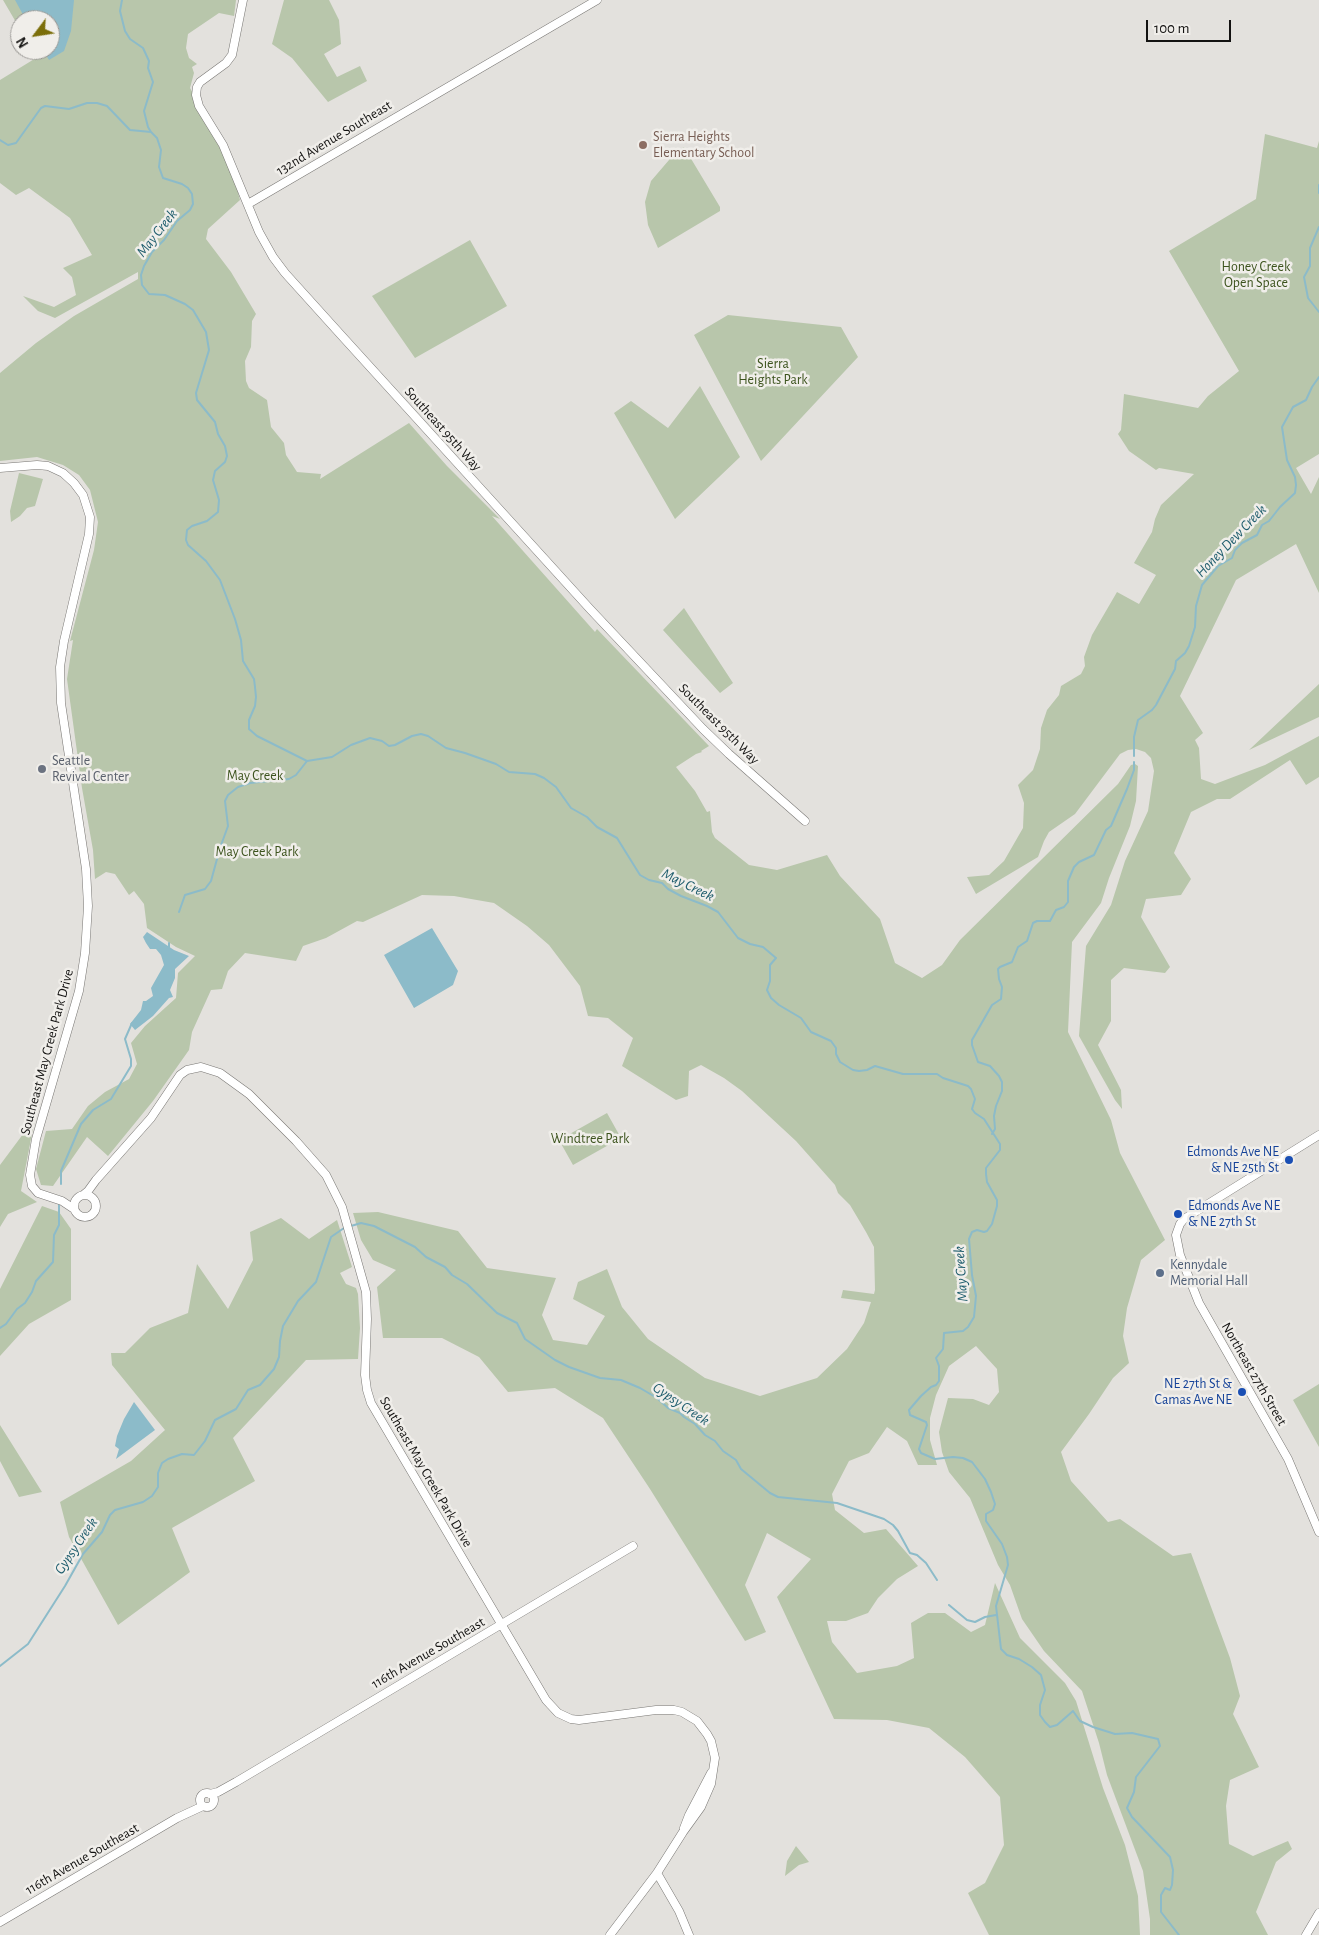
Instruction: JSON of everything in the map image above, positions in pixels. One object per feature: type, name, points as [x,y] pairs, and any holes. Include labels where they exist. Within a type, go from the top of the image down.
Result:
[{"type":"street","name":"Southeast 95th Way","points":[[243,0],[232,55],[221,68],[200,82],[196,95],[199,106],[223,145],[259,232],[274,258],[285,273],[590,609],[703,729],[805,821]]},
{"type":"street","name":"132nd Avenue Southeast","points":[[248,204],[597,0]]},
{"type":"street","name":"Southeast May Creek Park Drive","points":[[0,468],[37,465],[48,466],[63,473],[74,483],[82,495],[90,517],[89,534],[64,640],[60,667],[61,703],[84,850],[88,889],[87,936],[81,983],[36,1139],[30,1170],[30,1180],[34,1189],[44,1196],[69,1204],[74,1209]]},
{"type":"street","name":"Southeast May Creek Park Drive","points":[[80,1197],[88,1191],[155,1114],[180,1075],[187,1070],[201,1067],[220,1073],[249,1094],[316,1162],[330,1181],[342,1207],[366,1292],[368,1318],[366,1382],[371,1404],[541,1693],[558,1713],[571,1719],[579,1720],[667,1709],[682,1712],[697,1721],[708,1734],[714,1758],[713,1770],[711,1784],[701,1807],[657,1873],[610,1935]]},
{"type":"street","name":"Northeast 27th Street","points":[[1319,1136],[1184,1218],[1178,1226],[1176,1235],[1180,1254],[1196,1298],[1288,1460],[1319,1532]]},
{"type":"street","name":"Southeast May Creek Park Drive","points":[[95,1201],[95,1194],[101,1175]]},
{"type":"street","points":[[49,1197],[90,1196],[95,1201],[96,1208],[90,1216],[79,1215],[74,1209],[80,1197]]},
{"type":"street","name":"116th Avenue Southeast","points":[[202,1802],[208,1807],[211,1798],[218,1792],[633,1546]]},
{"type":"street","name":"116th Avenue Southeast","points":[[202,1802],[203,1795],[211,1798]]},
{"type":"street","name":"116th Avenue Southeast","points":[[0,1922],[202,1802]]},
{"type":"street","points":[[657,1873],[680,1911],[689,1935]]},
{"type":"street","points":[[1306,1935],[1319,1913]]},
{"type":"green space","name":"May Creek","points":[[3,0],[236,0],[234,16],[219,13],[188,34],[186,48],[189,58],[197,64],[192,67],[194,73],[190,88],[227,151],[240,200],[208,229],[206,239],[231,272],[256,314],[252,321],[251,347],[245,361],[246,381],[249,388],[267,400],[271,427],[284,443],[286,455],[297,472],[321,474],[320,479],[409,423],[447,466],[500,519],[492,516],[595,632],[597,629],[709,746],[676,767],[695,791],[707,812],[710,811],[712,832],[715,838],[749,865],[777,870],[827,855],[840,876],[880,919],[895,963],[922,978],[942,965],[960,940],[1118,784],[1131,765],[1135,764],[1138,766],[1136,801],[1130,826],[1101,903],[1072,942],[1068,1032],[1111,1120],[1120,1153],[1165,1240],[1141,1260],[1127,1308],[1123,1336],[1129,1363],[1113,1378],[1061,1452],[1071,1481],[1108,1522],[1120,1519],[1173,1556],[1191,1553],[1230,1658],[1240,1696],[1233,1714],[1259,1767],[1230,1780],[1226,1806],[1229,1844],[1253,1856],[1288,1841],[1292,1849],[1276,1862],[1256,1912],[1268,1935],[1150,1935],[1150,1919],[1143,1871],[1107,1775],[1082,1691],[1044,1651],[1022,1619],[1010,1585],[998,1565],[970,1498],[949,1472],[942,1452],[939,1432],[948,1398],[973,1399],[989,1405],[999,1392],[997,1369],[976,1346],[949,1366],[936,1395],[930,1418],[930,1440],[937,1465],[918,1465],[907,1441],[887,1427],[869,1453],[849,1461],[832,1494],[835,1510],[864,1533],[886,1529],[918,1566],[897,1579],[878,1598],[868,1613],[846,1621],[827,1621],[832,1642],[857,1673],[897,1666],[914,1658],[911,1623],[928,1613],[945,1613],[971,1632],[985,1625],[995,1583],[1020,1638],[1065,1683],[1076,1701],[1103,1788],[1125,1845],[1138,1896],[1140,1935],[989,1935],[968,1893],[985,1883],[1004,1845],[1000,1797],[965,1757],[929,1728],[887,1720],[834,1719],[777,1597],[811,1559],[767,1533],[745,1585],[766,1632],[745,1641],[650,1489],[603,1418],[555,1388],[508,1392],[479,1357],[442,1338],[383,1338],[377,1287],[396,1270],[373,1260],[361,1240],[353,1213],[378,1212],[458,1231],[487,1268],[556,1278],[542,1315],[553,1340],[587,1345],[605,1316],[573,1299],[578,1282],[607,1269],[622,1307],[648,1339],[705,1378],[760,1396],[817,1378],[847,1349],[864,1323],[871,1302],[841,1298],[843,1290],[874,1294],[874,1247],[850,1205],[796,1141],[742,1091],[701,1065],[689,1071],[688,1096],[676,1100],[622,1066],[633,1038],[608,1018],[588,1016],[580,986],[549,945],[527,926],[494,903],[454,896],[422,895],[363,922],[357,921],[326,938],[303,946],[296,961],[245,953],[228,971],[222,989],[211,990],[192,1032],[189,1050],[153,1101],[108,1156],[87,1137],[53,1186],[41,1185],[36,1169],[46,1131],[72,1129],[88,1106],[105,1092],[129,1079],[137,1064],[131,1043],[145,1026],[176,998],[178,973],[195,956],[176,947],[147,928],[144,904],[134,891],[129,895],[115,874],[106,872],[95,879],[93,850],[82,788],[67,679],[73,640],[70,641],[94,550],[98,522],[90,490],[79,475],[63,465],[37,457],[0,461],[0,373],[36,343],[74,316],[138,279],[138,272],[55,318],[38,311],[23,296],[54,307],[76,295],[72,277],[63,268],[92,255],[70,218],[29,188],[16,195],[0,183],[0,80],[33,60],[60,60],[60,10],[10,10],[10,12]]},
{"type":"green space","points":[[284,0],[329,0],[339,20],[341,44],[324,54],[337,77],[360,66],[367,81],[328,102],[292,58],[272,44]]},
{"type":"green space","name":"Honey Creek Open Space","points":[[1265,134],[1317,148],[1319,141],[1319,454],[1296,468],[1311,494],[1319,477],[1319,593],[1296,544],[1236,580],[1180,696],[1203,733],[1195,740],[1199,748],[1201,779],[1215,784],[1265,765],[1319,736],[1319,777],[1306,785],[1290,760],[1230,799],[1217,799],[1191,812],[1174,853],[1191,879],[1181,895],[1146,899],[1141,917],[1170,967],[1165,973],[1124,968],[1111,980],[1111,1021],[1098,1045],[1121,1090],[1122,1109],[1079,1036],[1086,946],[1111,905],[1125,861],[1148,811],[1154,771],[1151,758],[1145,752],[1136,749],[1120,754],[1075,814],[1049,832],[1038,857],[976,894],[967,877],[989,875],[1004,861],[1023,828],[1024,803],[1018,785],[1033,770],[1040,749],[1041,728],[1047,710],[1059,695],[1061,686],[1081,674],[1085,666],[1084,657],[1092,635],[1117,592],[1139,604],[1156,575],[1134,563],[1152,532],[1161,505],[1194,474],[1159,468],[1156,470],[1129,451],[1118,434],[1121,430],[1124,394],[1198,408],[1208,396],[1239,371],[1169,251],[1256,199]]},
{"type":"green space","points":[[684,147],[720,207],[720,211],[658,248],[648,225],[645,202],[651,181],[675,153]]},
{"type":"green space","points":[[470,240],[507,306],[415,358],[372,296]]},
{"type":"green space","name":"Sierra Heights Park","points":[[728,315],[841,327],[858,357],[761,461],[694,335]]},
{"type":"green space","points":[[700,386],[740,457],[675,519],[614,413],[631,401],[668,428]]},
{"type":"green space","points":[[19,473],[43,479],[35,506],[27,508],[11,522],[10,511]]},
{"type":"green space","points":[[684,608],[733,683],[720,693],[663,630]]},
{"type":"green space","points":[[1319,684],[1319,717],[1249,750]]},
{"type":"green space","name":"Windtree Park","points":[[607,1113],[621,1138],[573,1165],[559,1140]]},
{"type":"green space","points":[[35,1118],[21,1191],[37,1202],[8,1214],[0,1227],[0,1165]]},
{"type":"green space","points":[[42,1206],[59,1212],[71,1229],[71,1300],[29,1324],[0,1356],[0,1289]]},
{"type":"green space","points":[[281,1218],[309,1239],[337,1220],[352,1267],[340,1273],[346,1284],[356,1288],[358,1294],[360,1328],[358,1359],[306,1360],[233,1438],[255,1481],[172,1528],[190,1572],[118,1625],[69,1537],[60,1502],[131,1461],[165,1430],[112,1365],[111,1353],[125,1353],[150,1328],[188,1313],[197,1264],[228,1309],[253,1260],[250,1232]]},
{"type":"green space","points":[[1319,1384],[1319,1447],[1293,1400]]},
{"type":"green space","points":[[0,1425],[42,1492],[19,1497],[0,1461]]},
{"type":"green space","points":[[796,1846],[809,1862],[799,1865],[785,1876],[787,1861]]},
{"type":"water","points":[[15,0],[74,0],[71,31],[64,51],[60,53],[60,10],[20,10]]},
{"type":"water","points":[[432,928],[458,971],[453,985],[414,1008],[384,955]]},
{"type":"water","points":[[147,932],[174,950],[189,956],[175,969],[175,978],[170,990],[173,997],[169,998],[153,1016],[135,1030],[130,1024],[141,1010],[143,1001],[153,996],[151,988],[164,965],[161,955],[156,949],[150,949],[146,943],[143,937]]},
{"type":"water","points":[[134,1402],[155,1430],[116,1459],[119,1449],[115,1446],[117,1436]]},
{"type":"waterway","name":"May Creek","points":[[122,0],[120,11],[125,31],[130,39],[143,48],[149,61],[148,68],[153,82],[144,111],[148,127],[157,138],[161,150],[159,167],[163,178],[182,184],[192,194],[193,204],[190,210],[177,221],[164,240],[152,252],[144,266],[141,275],[142,285],[149,294],[165,295],[185,304],[193,310],[206,332],[209,350],[196,393],[197,400],[215,422],[227,456],[225,462],[215,471],[213,480],[219,500],[218,512],[207,521],[192,526],[187,530],[186,540],[188,545],[206,561],[220,580],[235,619],[241,640],[243,661],[254,679],[256,697],[255,706],[249,720],[249,729],[257,736],[307,761],[332,757],[351,745],[370,738],[382,741],[389,746],[421,734],[428,736],[446,748],[496,764],[509,772],[535,774],[544,778],[556,787],[571,808],[587,817],[597,827],[617,838],[640,875],[649,880],[662,883],[668,889],[681,896],[718,912],[738,938],[750,944],[763,947],[776,958],[770,965],[770,981],[767,990],[771,998],[801,1018],[811,1032],[831,1041],[836,1048],[836,1054],[840,1062],[853,1070],[859,1071],[875,1066],[903,1074],[937,1074],[943,1078],[968,1086],[971,1089],[975,1099],[972,1109],[984,1119],[1000,1144],[1000,1150],[986,1168],[987,1182],[997,1200],[997,1206],[992,1224],[987,1231],[977,1230],[972,1232],[969,1239],[976,1296],[974,1317],[963,1331],[944,1333],[943,1349],[936,1358],[939,1366],[939,1381],[921,1396],[909,1410],[910,1415],[926,1422],[927,1425],[919,1449],[921,1453],[935,1459],[953,1457],[963,1458],[972,1462],[985,1479],[991,1492],[995,1504],[993,1510],[986,1514],[986,1521],[1002,1544],[1008,1565],[996,1606],[1001,1649],[1007,1655],[1019,1659],[1032,1667],[1041,1675],[1045,1690],[1040,1705],[1040,1715],[1045,1722],[1050,1727],[1057,1725],[1073,1711],[1080,1721],[1093,1727],[1115,1734],[1132,1733],[1158,1739],[1160,1746],[1136,1777],[1134,1792],[1127,1808],[1132,1817],[1170,1857],[1173,1870],[1172,1885],[1170,1890],[1165,1888],[1161,1895],[1161,1912],[1179,1935]]},
{"type":"waterway","points":[[0,140],[8,145],[16,143],[41,108],[45,106],[69,109],[87,103],[107,106],[130,130],[151,132]]},
{"type":"waterway","name":"Honey Dew Creek","points":[[1319,185],[1319,193]]},
{"type":"waterway","name":"Honey Dew Creek","points":[[1319,227],[1310,248],[1310,266],[1304,277],[1308,298],[1319,312]]},
{"type":"waterway","name":"Honey Dew Creek","points":[[1134,756],[1134,737],[1138,720],[1156,705],[1175,669],[1176,661],[1185,653],[1189,646],[1195,627],[1196,606],[1202,585],[1218,566],[1232,558],[1235,550],[1242,543],[1257,535],[1262,525],[1269,521],[1295,493],[1295,477],[1287,460],[1282,427],[1293,407],[1306,400],[1319,377]]},
{"type":"waterway","points":[[179,912],[185,895],[205,889],[211,881],[228,826],[225,801],[228,795],[238,787],[250,783],[289,779],[296,775],[307,761]]},
{"type":"waterway","name":"Honey Dew Creek","points":[[992,1134],[995,1129],[994,1116],[1002,1091],[1002,1082],[990,1066],[978,1062],[972,1040],[992,1005],[1001,999],[1002,987],[998,969],[1012,962],[1018,947],[1027,941],[1033,923],[1037,921],[1050,921],[1056,910],[1064,907],[1068,902],[1068,881],[1074,867],[1079,862],[1094,855],[1106,830],[1111,826],[1134,770],[1134,762]]},
{"type":"waterway","points":[[169,943],[169,948]]},
{"type":"waterway","points":[[61,1184],[61,1171],[81,1124],[93,1110],[111,1099],[131,1066],[131,1059],[125,1039],[132,1023]]},
{"type":"waterway","points":[[0,1328],[25,1303],[36,1281],[53,1262],[54,1235],[59,1225],[59,1205]]},
{"type":"waterway","name":"Gypsy Creek","points":[[351,1226],[361,1223],[374,1226],[415,1247],[426,1257],[445,1267],[452,1275],[467,1284],[497,1313],[517,1323],[525,1339],[555,1360],[600,1378],[621,1380],[657,1398],[668,1408],[680,1413],[695,1424],[705,1435],[715,1441],[723,1451],[736,1460],[741,1469],[770,1493],[778,1497],[837,1503],[884,1519],[893,1525],[910,1553],[917,1555],[926,1563],[937,1580]]},
{"type":"waterway","name":"Gypsy Creek","points":[[0,1666],[28,1644],[83,1554],[102,1532],[110,1515],[115,1510],[143,1502],[152,1496],[158,1487],[158,1473],[162,1463],[182,1454],[194,1455],[205,1441],[215,1420],[236,1409],[248,1390],[260,1385],[274,1369],[279,1357],[283,1326],[298,1301],[316,1282],[331,1237],[344,1228]]},
{"type":"waterway","name":"Gypsy Creek","points":[[949,1605],[967,1620],[975,1622],[985,1617],[996,1615]]},
{"type":"place","name":"Sierra Heights Elementary School","points":[[643,145]]},
{"type":"place","name":"Seattle Revival Center","points":[[42,769]]},
{"type":"place","name":"Edmonds Ave NE & NE 25th St","points":[[1289,1160]]},
{"type":"place","name":"Edmonds Ave NE & NE 27th St","points":[[1178,1214]]},
{"type":"place","name":"Kennydale Memorial Hall","points":[[1160,1273]]},
{"type":"place","name":"NE 27th St & Camas Ave NE","points":[[1242,1392]]},
{"type":"park label","name":"May Creek Park","points":[[257,852]]}]
